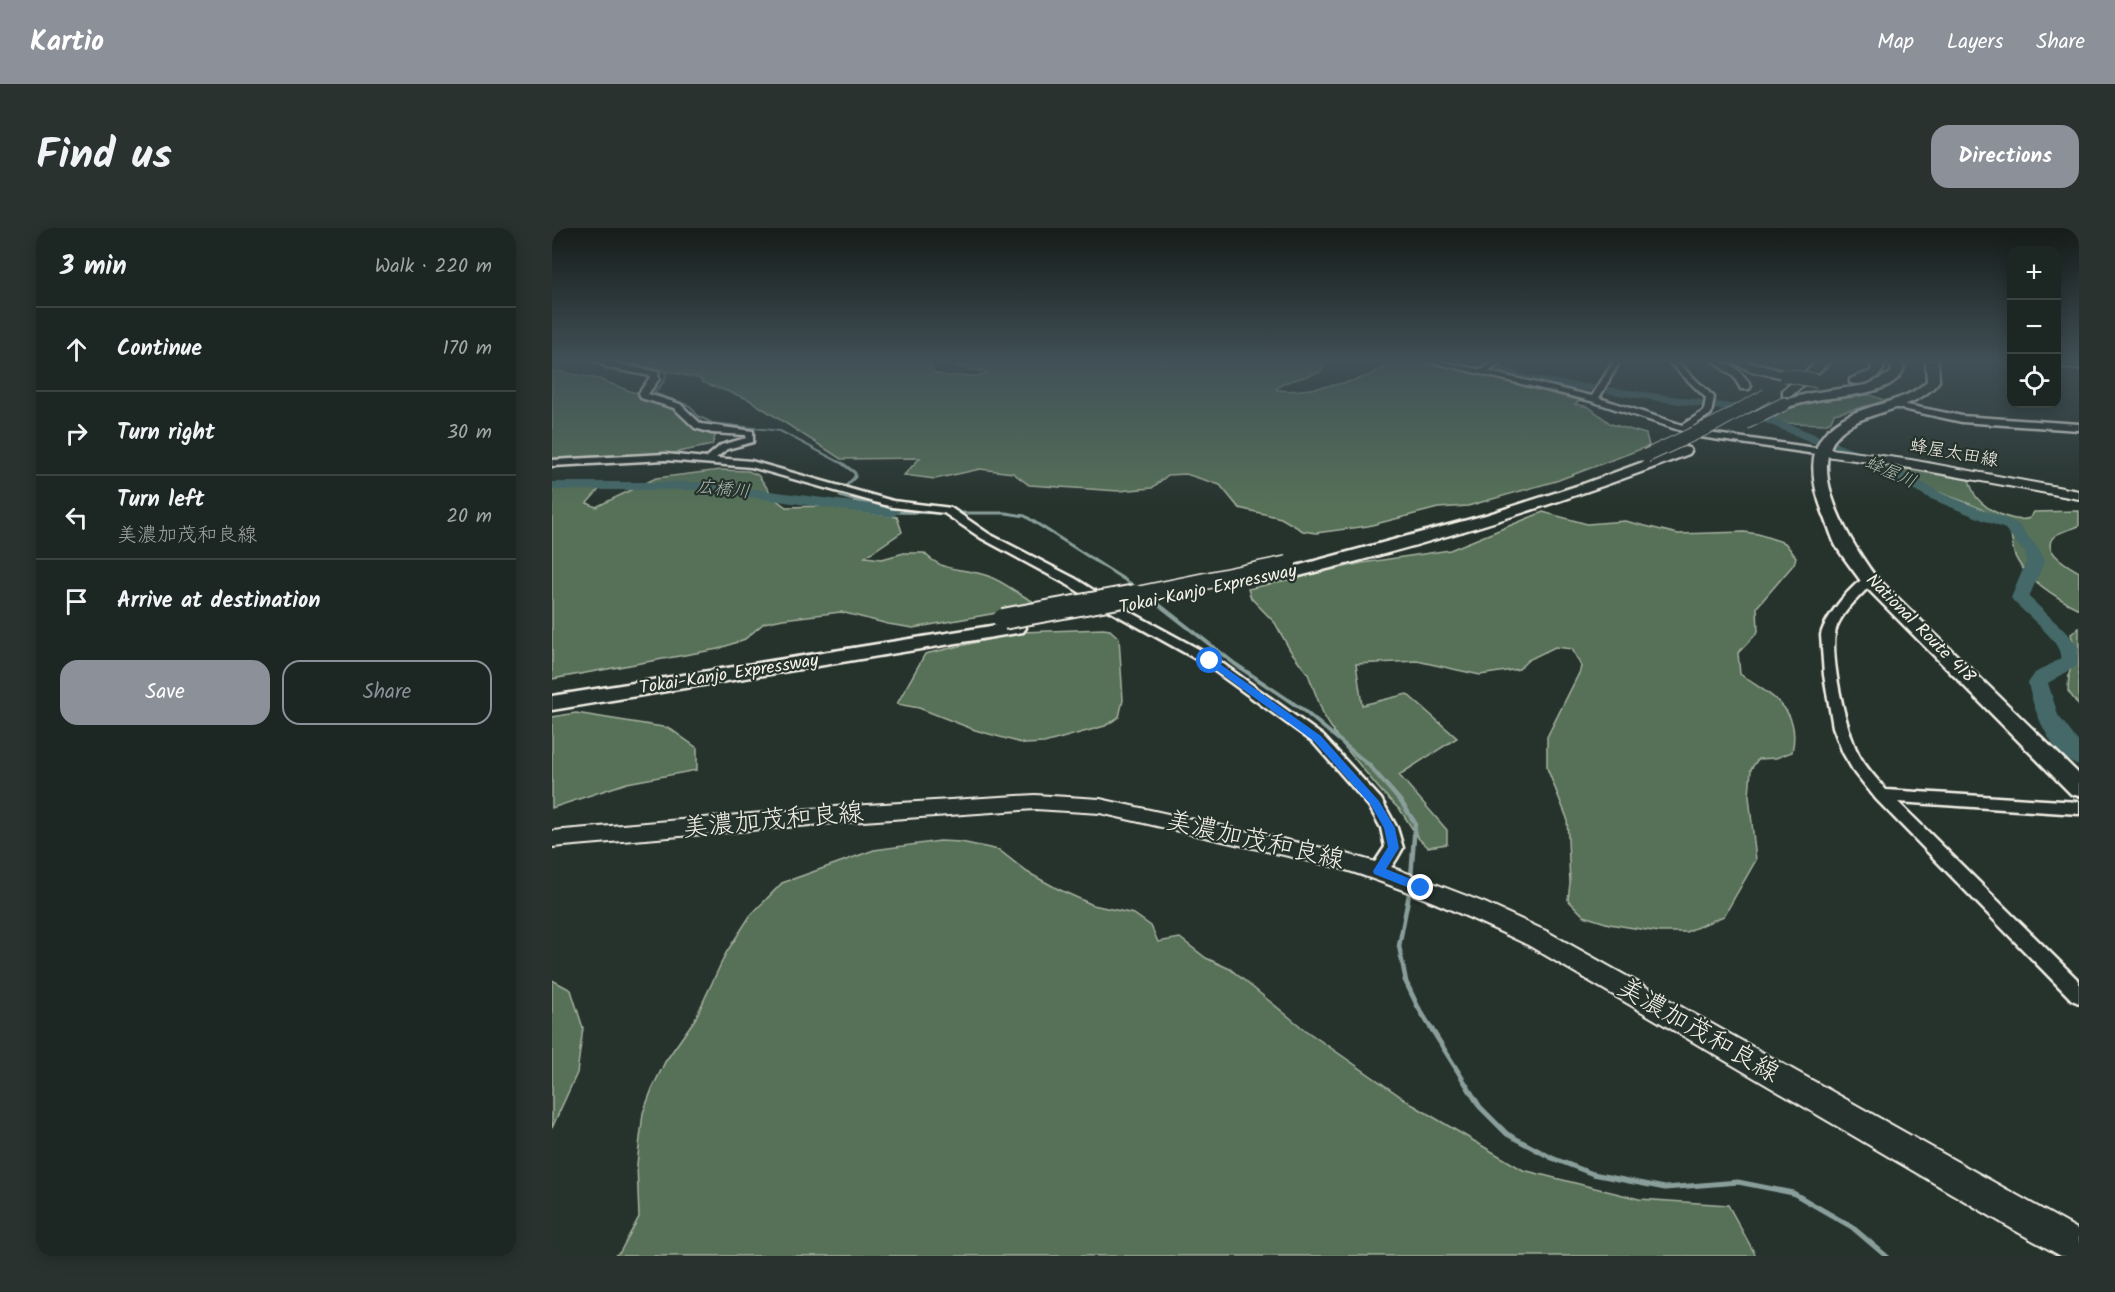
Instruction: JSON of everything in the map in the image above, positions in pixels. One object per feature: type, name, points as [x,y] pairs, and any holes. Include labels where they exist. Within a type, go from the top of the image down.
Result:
[{"type":"highway","points":[[1653,458],[1729,409]]},
{"type":"highway","name":"Tokai-Kanjo Expressway","points":[[552,694],[1165,600],[1477,525],[1578,492],[1653,458],[1742,409]]},
{"type":"highway","name":"Tokai-Kanjo Expressway","points":[[1653,458],[1709,442],[1769,409]]},
{"type":"highway","points":[[1824,446],[1844,423],[1879,409]]},
{"type":"highway","name":"National Route 418","points":[[1824,446],[1819,470],[1824,496],[1844,544],[1869,580],[2079,788]]},
{"type":"highway","name":"Tokai-Kanjo Expressway","points":[[552,703],[1010,623]]},
{"type":"main road","name":"蜂屋太田線","points":[[1824,446],[1844,455],[2079,495]]},
{"type":"main road","name":"美濃加茂和良線","points":[[552,838],[834,815],[1035,802],[1109,808],[1336,859],[1386,874],[1477,910],[1537,938],[2079,1248]]},
{"type":"street","points":[[679,409],[698,426],[712,430],[750,433],[750,440],[724,447],[709,460]]},
{"type":"street","points":[[1635,409],[1682,429],[1719,438],[1824,446]]},
{"type":"street","points":[[1682,429],[1708,412],[1708,409]]},
{"type":"street","points":[[1917,409],[1962,418],[2079,427]]},
{"type":"street","points":[[552,463],[665,458],[751,464],[892,504],[953,513],[985,536],[1072,582],[1118,611],[1210,661],[1318,739],[1375,803],[1389,828],[1394,848],[1386,874]]},
{"type":"street","points":[[1869,580],[1833,621],[1829,630],[1829,656],[1838,726],[1849,752],[1862,773],[1882,795],[2079,994]]},
{"type":"street","points":[[1882,795],[2079,808]]},
{"type":"green space","points":[[552,409],[679,409],[684,417],[716,434],[712,445],[655,457],[597,456],[552,459]]},
{"type":"green space","points":[[763,409],[1592,409],[1611,424],[1646,434],[1649,446],[1556,481],[1468,506],[1438,508],[1368,526],[1316,533],[1303,531],[1281,518],[1239,508],[1220,485],[1186,474],[1168,475],[1152,488],[1119,491],[1029,485],[1013,473],[980,469],[935,479],[904,475],[920,458],[841,459]]},
{"type":"green space","points":[[1789,409],[1854,409],[1834,414],[1831,421],[1825,424],[1786,423],[1774,419]]},
{"type":"green space","points":[[1889,468],[1969,480],[1974,494],[1981,503],[1994,511],[2016,519],[2030,518],[2034,512],[2079,511],[2079,526],[2056,535],[2051,540],[2050,546],[2057,556],[2079,572],[2079,609],[2051,593],[2024,570],[2014,553],[2009,530],[1995,517],[1974,506],[1917,484]]},
{"type":"green space","points":[[721,470],[748,471],[758,475],[775,499],[786,507],[824,506],[897,517],[902,532],[865,557],[882,559],[904,553],[924,553],[932,560],[947,567],[979,573],[995,579],[1041,605],[913,628],[841,612],[783,619],[764,623],[745,639],[718,649],[552,679],[552,484],[604,484],[587,503],[596,507],[656,478]]},
{"type":"green space","points":[[1543,512],[1587,524],[1625,521],[1678,534],[1744,532],[1758,534],[1785,543],[1796,557],[1794,564],[1757,607],[1758,632],[1738,653],[1740,674],[1773,697],[1788,714],[1794,737],[1792,752],[1776,758],[1758,759],[1751,769],[1749,796],[1756,860],[1724,916],[1686,932],[1659,932],[1609,924],[1584,916],[1568,900],[1570,883],[1567,818],[1547,768],[1547,737],[1580,671],[1581,666],[1572,649],[1555,647],[1528,660],[1519,669],[1480,675],[1417,661],[1356,664],[1362,705],[1407,694],[1457,738],[1399,775],[1447,830],[1447,844],[1428,847],[1419,839],[1401,811],[1381,791],[1339,740],[1324,716],[1308,674],[1290,650],[1275,623],[1251,598],[1248,589],[1362,563],[1450,550]]},
{"type":"green space","points":[[2079,628],[2079,706],[2068,691],[2069,674],[2076,652],[2071,634]]},
{"type":"green space","points":[[1110,630],[1119,638],[1123,700],[1119,717],[1105,726],[1044,743],[1025,744],[975,730],[919,708],[897,704],[925,654],[1021,632]]},
{"type":"green space","points":[[576,713],[669,728],[697,748],[697,770],[627,783],[552,808],[552,717]]},
{"type":"green space","points":[[940,841],[961,842],[999,850],[1027,872],[1058,889],[1093,905],[1134,914],[1151,926],[1158,942],[1180,938],[1206,958],[1230,969],[1305,1030],[1413,1105],[1523,1170],[1639,1199],[1728,1205],[1756,1256],[614,1256],[620,1252],[639,1217],[637,1164],[643,1113],[652,1089],[665,1062],[695,1019],[726,953],[750,916],[782,883],[874,850]]},
{"type":"green space","points":[[552,980],[571,990],[583,1028],[577,1073],[552,1128]]},
{"type":"waterway","points":[[692,409],[698,416],[712,423],[780,431],[844,464]]},
{"type":"waterway","name":"蜂屋川","points":[[1738,409],[1883,467],[1936,496],[2011,526],[2033,552],[2035,562],[2020,598],[2056,632],[2071,652],[2070,662],[2042,677],[2038,683],[2051,723],[2079,757]]},
{"type":"waterway","name":"広橋川","points":[[844,464],[855,473],[855,477],[840,492],[840,496],[892,512],[944,513]]},
{"type":"waterway","name":"広橋川","points":[[552,486],[701,486],[892,512]]},
{"type":"waterway","points":[[954,513],[1006,513],[1025,516],[1136,587]]},
{"type":"waterway","points":[[1149,597],[1235,664],[1303,710],[1369,765]]},
{"type":"waterway","points":[[1369,765],[1402,803],[1415,823],[1411,878]]},
{"type":"waterway","points":[[1406,981],[1399,946],[1410,889]]},
{"type":"waterway","points":[[1405,980],[1418,1007],[1480,1107],[1507,1134],[1552,1158],[1593,1174],[1665,1188],[1738,1182],[1793,1193],[1852,1227],[1886,1256]]},
{"type":"route","points":[[1210,661],[1318,739],[1375,803],[1389,828],[1394,848],[1378,871],[1421,888]]}]
